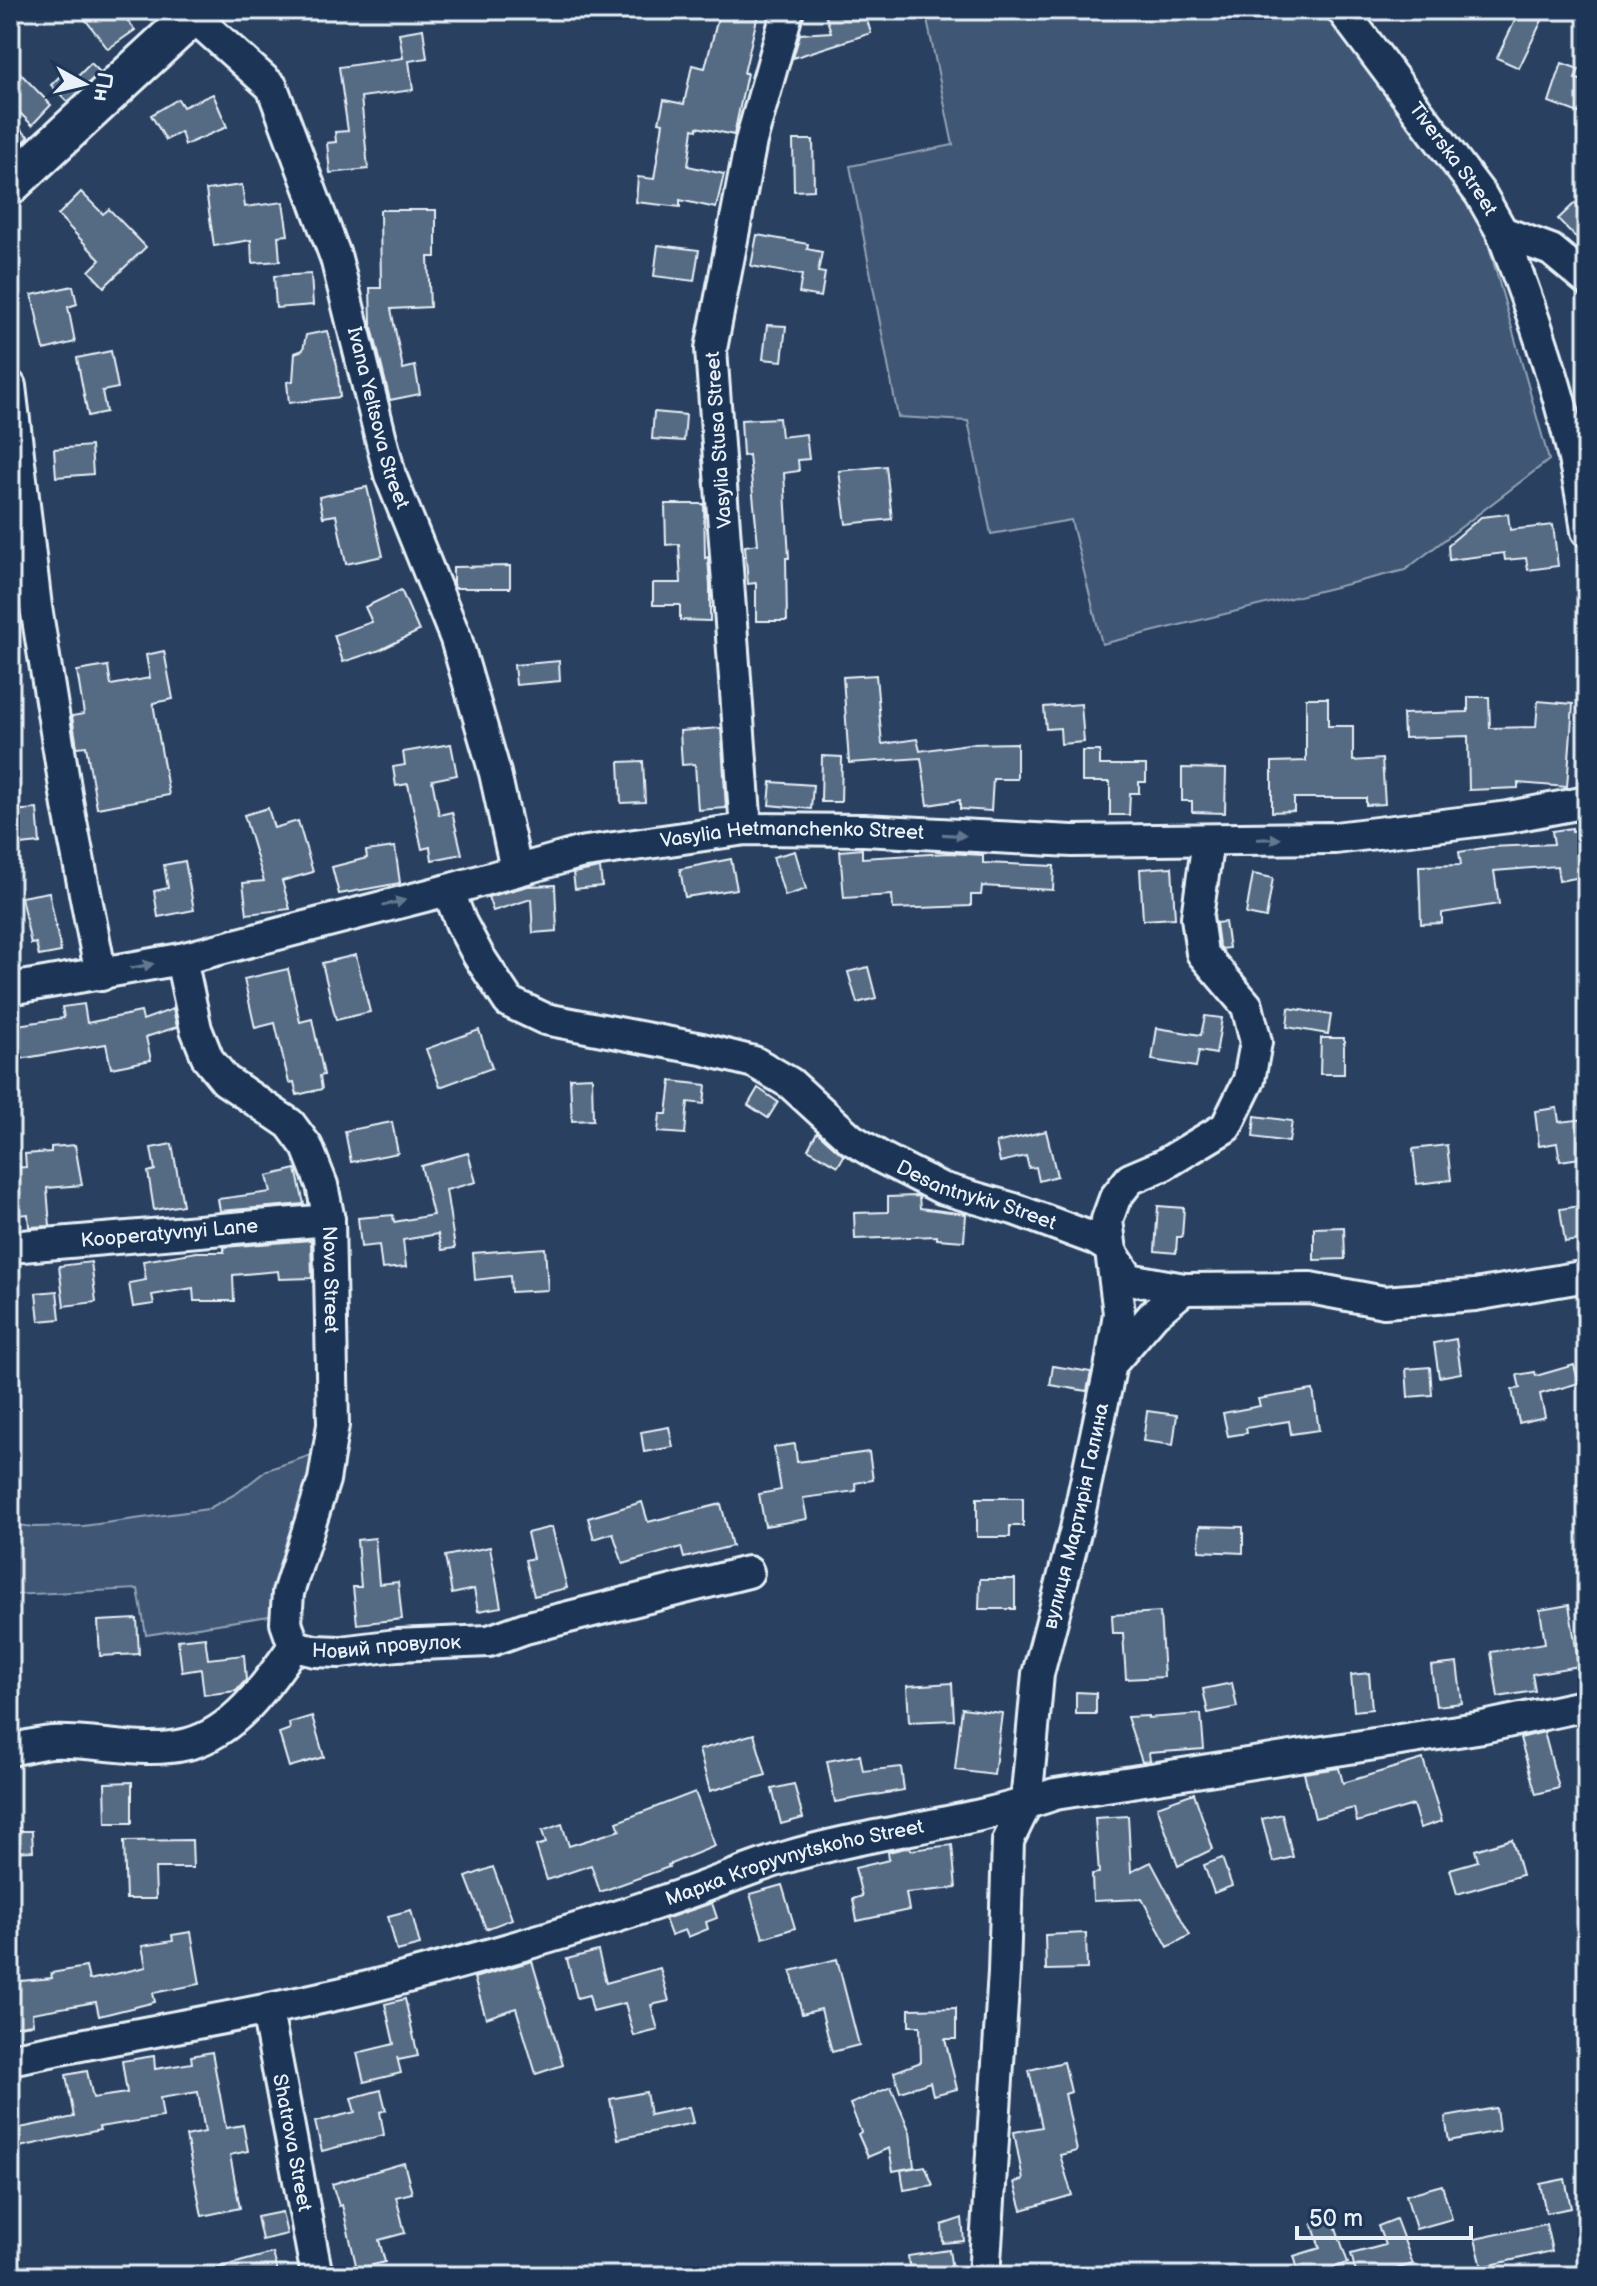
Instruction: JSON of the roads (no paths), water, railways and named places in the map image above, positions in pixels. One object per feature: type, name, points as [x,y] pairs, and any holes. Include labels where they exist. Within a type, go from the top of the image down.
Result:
[{"type":"main road","points":[[10,185],[189,12]]},
{"type":"street","name":"Vasylia Stusa Street","points":[[746,829],[711,349],[751,141],[788,10]]},
{"type":"street","name":"Tiverska Street","points":[[1342,10],[1481,195],[1502,232],[1551,250],[1587,280]]},
{"type":"street","name":"Ivana Yeltsova Street","points":[[189,12],[272,87],[336,258],[390,475],[456,639],[495,773],[516,869]]},
{"type":"street","points":[[1502,232],[1537,323],[1567,421],[1587,531]]},
{"type":"street","points":[[10,386],[36,607],[68,806],[101,975]]},
{"type":"street","name":"Vasylia Hetmanchenko Street","points":[[10,989],[181,959],[579,853],[746,829],[864,830],[1072,841],[1335,838],[1509,817],[1587,802]]},
{"type":"street","name":"вулиця Мартирія Галина","points":[[984,2276],[1004,1972],[1008,1841],[1026,1804],[1038,1674],[1076,1529],[1111,1364],[1119,1313],[1108,1247],[1107,1220],[1115,1198],[1130,1179],[1163,1165],[1226,1127],[1249,1080],[1256,1042],[1247,1006],[1202,953],[1197,917],[1208,840]]},
{"type":"street","name":"Desantnykiv Street","points":[[448,890],[478,955],[509,1002],[545,1019],[754,1062],[790,1083],[851,1139],[882,1158],[941,1188],[1042,1218],[1108,1247]]},
{"type":"street","name":"Nova Street","points":[[181,959],[196,1029],[208,1059],[225,1080],[290,1124],[307,1147],[322,1185],[329,1220],[333,1425],[324,1480],[288,1593],[286,1623],[294,1646]]},
{"type":"street","name":"Kooperatyvnyi Lane","points":[[10,1247],[329,1220]]},
{"type":"street","points":[[1108,1247],[1129,1279],[1184,1289],[1310,1288],[1384,1302],[1475,1295],[1587,1276]]},
{"type":"street","points":[[1111,1364],[1154,1314],[1184,1289]]},
{"type":"street","name":"Новий провулок","points":[[10,1750],[52,1742],[151,1748],[187,1744],[213,1734],[235,1717],[268,1683],[294,1646],[340,1652],[397,1645],[489,1641],[525,1628],[748,1572]]},
{"type":"street","name":"Марка Kropyvnytskoho Street","points":[[10,2059],[267,2011],[396,1980],[673,1898],[784,1858],[1026,1804],[1055,1794],[1483,1727],[1587,1705]]},
{"type":"street","name":"Shatrova Street","points":[[267,2011],[317,2276]]}]
